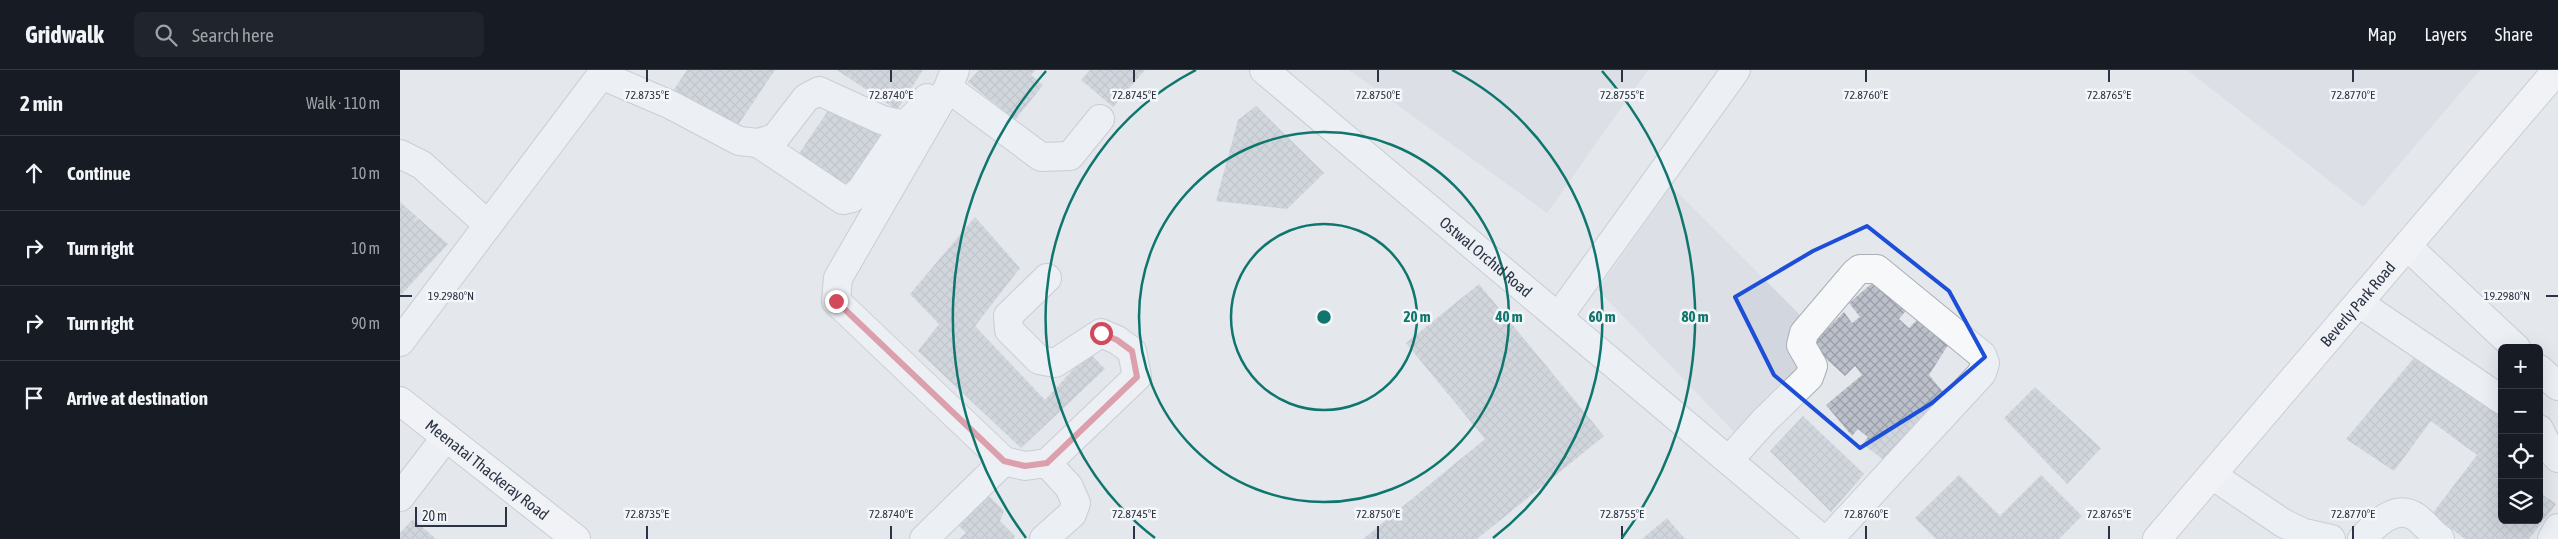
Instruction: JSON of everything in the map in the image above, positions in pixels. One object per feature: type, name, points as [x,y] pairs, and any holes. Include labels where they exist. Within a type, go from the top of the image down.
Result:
[{"type":"main road","name":"Beverly Park Road","points":[[2157,539],[2558,70]]},
{"type":"main road","name":"Meenatai Thackeray Road","points":[[400,401],[576,539]]},
{"type":"street","name":"Ostwal Orchid Road","points":[[1264,70],[1822,539]]},
{"type":"street","points":[[1559,316],[1736,70]]},
{"type":"street","points":[[400,342],[603,73],[671,105],[739,141],[758,143],[775,138],[806,98],[819,91],[833,95],[882,120],[905,125]]},
{"type":"street","points":[[758,143],[843,200],[852,198],[862,190],[905,125],[949,76]]},
{"type":"street","points":[[949,76],[1041,157],[1070,156],[1100,119]]},
{"type":"street","points":[[949,76],[838,278],[836,301],[1004,461],[1025,466],[1047,463],[1137,377],[1132,351],[1117,340],[1101,333],[1056,363],[1039,360],[1009,330],[1008,316],[1047,278]]},
{"type":"street","points":[[400,154],[422,165],[488,225]]},
{"type":"street","points":[[2407,246],[2512,344]]},
{"type":"street","points":[[1729,460],[1764,421],[1809,377],[1813,366],[1801,345],[1804,333],[1855,273],[1860,269],[1877,269],[1982,355],[1985,363],[1982,373],[1829,539]]},
{"type":"street","points":[[2359,303],[2498,397]]},
{"type":"street","points":[[2543,373],[2558,386]]},
{"type":"street","points":[[2542,434],[2548,447],[2558,458]]},
{"type":"street","points":[[400,497],[446,437]]},
{"type":"street","points":[[924,539],[1004,461]]},
{"type":"street","points":[[1044,539],[1072,514],[1076,503],[1069,487],[1047,463]]},
{"type":"street","points":[[2212,475],[2283,523],[2304,533],[2331,539]]},
{"type":"street","points":[[2362,539],[2373,526],[2387,516],[2400,513],[2415,516],[2440,539]]},
{"type":"street","points":[[2552,539],[2558,528]]},
{"type":"highlighted area","points":[[1867,226],[1949,291],[1985,357],[1932,403],[1860,448],[1774,375],[1735,297],[1813,251]]},
{"type":"shaded area","points":[[1349,70],[1648,70],[1547,213]]},
{"type":"shaded area","points":[[2187,70],[2480,70],[2363,207]]},
{"type":"shaded area","points":[[1671,186],[1826,341],[1736,434],[1598,290]]},
{"type":"building","points":[[687,70],[775,70],[732,134],[671,94]]},
{"type":"building","points":[[837,70],[923,70],[897,110]]},
{"type":"building","points":[[979,70],[1035,70],[1031,75],[1043,85],[1015,120],[968,82]]},
{"type":"building","points":[[1090,70],[1145,70],[1113,107],[1081,80]]},
{"type":"building","points":[[834,102],[885,136],[845,195],[794,161]]},
{"type":"building","points":[[1256,106],[1324,173],[1287,209],[1216,201],[1238,120]]},
{"type":"building","points":[[400,202],[417,217],[411,224],[418,218],[448,244],[400,296]]},
{"type":"building","points":[[975,217],[1020,268],[975,326],[1045,400],[1089,352],[1105,369],[1021,448],[918,351],[939,324],[910,294]]},
{"type":"building","points":[[1877,279],[1908,308],[1899,319],[1909,328],[1919,318],[1948,345],[1929,375],[1948,398],[1890,465],[1863,444],[1868,437],[1858,429],[1852,436],[1826,405],[1862,375],[1855,366],[1845,376],[1811,345],[1844,312],[1852,323],[1860,317],[1849,303]]},
{"type":"building","points":[[1479,284],[1604,436],[1477,539],[1363,539],[1485,439],[1406,343]]},
{"type":"building","points":[[2419,352],[2498,410],[2498,524],[2541,524],[2529,539],[2465,539],[2432,514],[2477,455],[2431,421],[2394,471],[2346,439]]},
{"type":"building","points":[[2035,387],[2101,448],[2067,484],[2004,418]]},
{"type":"building","points":[[1803,416],[1864,474],[1831,512],[1770,451]]},
{"type":"building","points":[[1959,475],[2000,516],[2041,475],[2082,516],[2059,539],[1936,539],[1915,518]]},
{"type":"building","points":[[984,491],[1004,511],[1000,521],[1015,536],[1013,539],[959,539],[966,533],[954,521]]},
{"type":"building","points":[[2543,495],[2556,504],[2543,521]]},
{"type":"building","points":[[1667,518],[1685,539],[1642,539]]},
{"type":"building","points":[[413,519],[436,539],[400,539],[400,533]]},
{"type":"route","points":[[836,301],[1004,461],[1025,466],[1047,463],[1137,377],[1132,351],[1117,340],[1101,333]]}]
